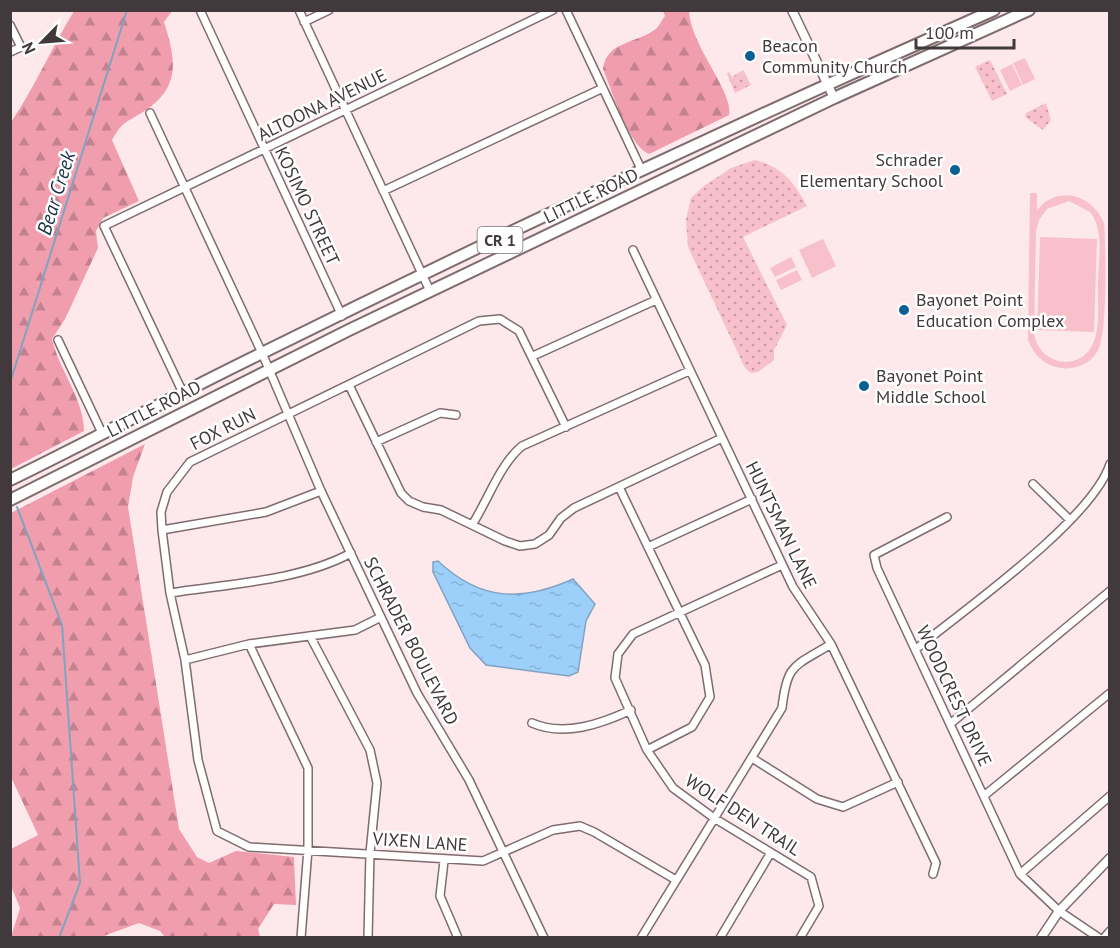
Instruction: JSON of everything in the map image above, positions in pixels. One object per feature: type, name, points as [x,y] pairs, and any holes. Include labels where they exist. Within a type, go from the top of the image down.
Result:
[{"type":"main road","name":"LITTLE ROAD","points":[[10,480],[262,353],[642,171],[828,83],[994,10]]},
{"type":"main road","name":"LITTLE ROAD","points":[[10,500],[267,370],[430,291],[834,98],[1029,10]]},
{"type":"street","name":"KOSIMO STREET","points":[[200,10],[342,316]]},
{"type":"street","points":[[298,10],[430,291]]},
{"type":"street","points":[[304,22],[328,10]]},
{"type":"street","name":"ALTOONA AVENUE","points":[[183,393],[105,226],[552,10]]},
{"type":"street","points":[[566,10],[642,171]]},
{"type":"street","points":[[792,10],[834,98]]},
{"type":"street","points":[[10,25],[21,47],[10,52]]},
{"type":"street","points":[[383,191],[603,88]]},
{"type":"street","name":"SCHRADER BOULEVARD","points":[[150,113],[262,353],[267,370],[321,491],[417,693],[469,780],[544,938]]},
{"type":"street","name":"HUNTSMAN LANE","points":[[633,250],[782,565],[793,587],[831,644],[898,782],[936,863],[933,874]]},
{"type":"street","points":[[533,356],[656,300]]},
{"type":"street","name":"FOX RUN","points":[[217,831],[198,760],[185,660],[170,593],[162,530],[161,512],[167,492],[190,462],[479,321],[500,319],[519,331],[566,427]]},
{"type":"street","points":[[58,340],[102,434]]},
{"type":"street","points":[[472,525],[490,496],[509,457],[522,446],[689,371]]},
{"type":"street","points":[[349,385],[401,493],[409,501],[423,507],[441,510],[520,546],[535,544],[549,536],[561,518],[574,507],[722,438]]},
{"type":"street","points":[[376,442],[440,413],[456,415]]},
{"type":"street","points":[[916,649],[1070,520],[1106,476],[1110,464]]},
{"type":"street","points":[[1033,484],[1070,520]]},
{"type":"street","points":[[619,486],[705,665],[710,697],[692,727],[647,750]]},
{"type":"street","points":[[162,530],[266,512],[321,491]]},
{"type":"street","points":[[648,547],[752,499]]},
{"type":"street","name":"WOODCREST DRIVE","points":[[946,517],[874,555],[1020,873],[1059,911],[1099,938]]},
{"type":"street","points":[[170,593],[329,565],[351,553]]},
{"type":"street","name":"WOLF DEN TRAIL","points":[[782,565],[633,634],[618,654],[615,678],[647,750],[673,788],[714,818],[811,877],[819,906],[800,938]]},
{"type":"street","points":[[950,724],[1110,591]]},
{"type":"street","points":[[185,660],[249,644],[355,630],[381,617]]},
{"type":"street","points":[[310,636],[370,750],[377,783],[370,853],[368,938]]},
{"type":"street","points":[[249,644],[308,768],[308,849],[301,938]]},
{"type":"street","points":[[641,938],[782,708],[785,680],[794,667],[831,644]]},
{"type":"street","points":[[985,795],[1110,693]]},
{"type":"street","points":[[532,723],[543,728],[573,728],[601,724],[631,710]]},
{"type":"street","points":[[752,758],[817,799],[843,807],[898,782]]},
{"type":"street","points":[[1020,873],[1110,796]]},
{"type":"street","name":"VIXEN LANE","points":[[217,831],[249,847],[370,853],[444,861],[483,861],[553,830],[580,826],[676,880]]},
{"type":"street","points":[[720,938],[770,854]]},
{"type":"street","points":[[1041,938],[1059,911],[1110,858]]},
{"type":"street","points":[[444,861],[440,896],[458,938]]},
{"type":"street","points":[[1104,938],[1110,931]]},
{"type":"shaded area","points":[[1025,58],[1035,79],[1023,85],[1013,63]]},
{"type":"shaded area","points":[[990,60],[1007,94],[992,101],[975,67]]},
{"type":"shaded area","points":[[1012,64],[1022,85],[1010,91],[1000,70]]},
{"type":"shaded area","points":[[743,70],[751,85],[735,93],[727,74],[729,72],[732,77]]},
{"type":"shaded area","points":[[1046,103],[1051,120],[1043,130],[1025,117],[1026,113]]},
{"type":"shaded area","points":[[755,160],[780,171],[797,190],[807,206],[743,237],[787,325],[774,350],[774,360],[758,372],[751,373],[745,368],[688,247],[686,220],[691,198],[704,186],[731,168]]},
{"type":"shaded area","points":[[1030,193],[1037,193],[1037,210],[1055,197],[1074,196],[1092,206],[1104,223],[1105,290],[1101,343],[1090,360],[1082,365],[1066,368],[1055,367],[1045,362],[1033,350],[1028,340]],"holes":[[[1069,201],[1090,212],[1095,219],[1099,237],[1098,317],[1095,339],[1083,356],[1070,362],[1059,361],[1044,353],[1037,344],[1034,332],[1036,231],[1039,220],[1047,209]]]},
{"type":"shaded area","points":[[1040,237],[1097,239],[1094,332],[1037,330]]},
{"type":"shaded area","points":[[823,239],[836,266],[812,278],[799,250]]},
{"type":"shaded area","points":[[791,257],[796,267],[775,277],[770,268]]},
{"type":"shaded area","points":[[797,270],[802,280],[781,290],[776,280]]},
{"type":"green space","points":[[74,11],[172,11],[164,22],[173,63],[172,74],[169,85],[162,96],[152,106],[123,125],[112,140],[139,201],[103,218],[96,231],[98,248],[65,319],[52,339],[80,407],[84,431],[11,469],[11,122]]},
{"type":"green space","points":[[663,11],[689,11],[696,38],[725,94],[729,105],[729,115],[649,154],[641,149],[628,129],[603,69],[610,53],[657,28],[665,16]]},
{"type":"green space","points":[[145,444],[133,477],[128,507],[179,829],[197,857],[209,863],[236,851],[294,857],[296,905],[274,904],[258,929],[260,937],[165,937],[160,931],[139,923],[101,937],[11,937],[20,908],[11,886],[11,849],[38,835],[11,777],[11,513]]},
{"type":"water","points":[[438,561],[470,584],[502,594],[536,592],[573,579],[595,604],[586,621],[578,672],[569,676],[486,665],[470,648],[433,572],[433,562]]},
{"type":"waterway","name":"Bear Creek","points":[[10,383],[127,10]]},
{"type":"waterway","points":[[17,507],[62,625],[80,883],[59,938]]},
{"type":"place","name":"Beacon Community Church","points":[[750,56]]},
{"type":"place","name":"Schrader Elementary School","points":[[955,170]]},
{"type":"place","name":"Bayonet Point Education Complex","points":[[904,310]]},
{"type":"place","name":"Bayonet Point Middle School","points":[[864,386]]}]
